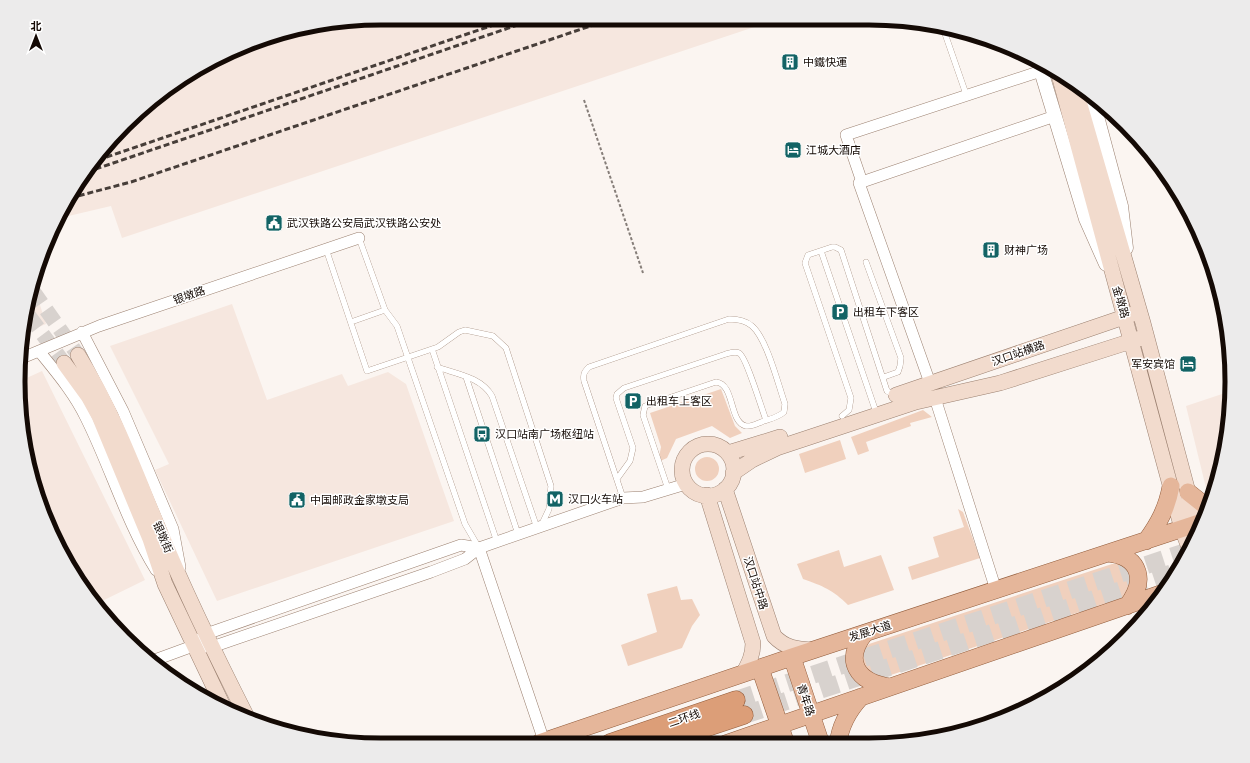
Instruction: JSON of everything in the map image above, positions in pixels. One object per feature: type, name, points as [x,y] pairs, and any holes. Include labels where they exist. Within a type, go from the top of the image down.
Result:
[{"type":"highway","name":"二环线","points":[[629,738],[740,708],[671,738]]},
{"type":"main road","name":"金墩路","points":[[1061,81],[1171,486],[1194,527]]},
{"type":"main road","name":"金墩路","points":[[1076,92],[1140,312],[1188,492],[1194,527]]},
{"type":"main road","name":"汉口站横路","points":[[896,395],[1140,312]]},
{"type":"main road","points":[[733,473],[752,460],[777,448],[935,398],[1000,383],[1146,336]]},
{"type":"main road","name":"银墩街","points":[[78,355],[110,410],[162,536],[209,640],[244,710]]},
{"type":"main road","name":"银墩街","points":[[64,363],[88,396],[102,423],[150,540],[165,584],[193,646],[219,699]]},
{"type":"main road","points":[[728,453],[842,416]]},
{"type":"main road","points":[[709,444],[722,448],[728,453],[733,466],[733,473],[732,479],[724,489],[713,495],[707,495],[695,492],[686,484],[683,477],[683,463],[690,451],[702,445],[709,444]]},
{"type":"main road","points":[[1146,541],[1162,516],[1169,498],[1171,486]]},
{"type":"main road","name":"汉口站中路","points":[[724,489],[774,636],[780,643],[789,647],[814,650]]},
{"type":"main road","points":[[1188,492],[1203,504]]},
{"type":"main road","name":"汉口站中路","points":[[707,495],[753,643],[753,651],[750,662],[743,674]]},
{"type":"main road","name":"发展大道","points":[[554,738],[792,657],[1108,553],[1193,528]]},
{"type":"main road","points":[[1108,553],[1125,557],[1136,568],[1139,583],[1136,592],[1127,606]]},
{"type":"main road","points":[[742,738],[1153,597]]},
{"type":"main road","points":[[865,633],[856,649],[855,666],[864,679],[872,683],[890,687]]},
{"type":"main road","name":"青年路","points":[[792,657],[819,738]]},
{"type":"main road","points":[[760,668],[784,738]]},
{"type":"main road","points":[[841,738],[851,707],[862,696]]},
{"type":"street","points":[[862,182],[846,135],[1037,68]]},
{"type":"street","points":[[1041,70],[1086,219],[1116,288]]},
{"type":"street","points":[[1100,110],[1121,206],[1130,278]]},
{"type":"street","points":[[930,383],[859,183],[1055,116]]},
{"type":"street","name":"银墩路","points":[[26,356],[82,332],[359,238]]},
{"type":"street","points":[[82,332],[123,411],[173,529],[182,579]]},
{"type":"street","points":[[39,351],[60,377],[85,416],[140,543],[165,584]]},
{"type":"street","points":[[935,398],[996,590]]},
{"type":"street","points":[[209,640],[465,559],[479,548],[623,498],[643,497],[686,484]]},
{"type":"street","points":[[157,658],[461,545],[479,548]]},
{"type":"street","points":[[479,548],[541,738]]},
{"type":"lane","points":[[945,34],[966,94]]},
{"type":"lane","points":[[359,238],[384,310],[397,326],[464,524],[479,548]]},
{"type":"lane","points":[[842,416],[849,410],[851,398],[805,263],[808,255],[835,247],[841,250],[889,393],[896,395]]},
{"type":"lane","points":[[326,249],[367,372],[442,345],[459,332],[465,330],[493,336],[506,348],[550,486],[551,493],[549,509],[539,527]]},
{"type":"lane","points":[[821,251],[877,416]]},
{"type":"lane","points":[[866,262],[900,358],[898,372],[884,377]]},
{"type":"lane","points":[[350,322],[384,310]]},
{"type":"lane","points":[[623,498],[583,376],[589,367],[728,319],[741,320],[753,327],[761,338],[785,404],[785,410],[781,415],[751,426],[741,424],[726,388],[720,382],[712,383],[645,406],[643,415],[668,489]]},
{"type":"lane","points":[[432,349],[497,542]]},
{"type":"lane","points":[[617,478],[630,461],[633,452],[616,398],[617,394],[624,388],[736,352],[740,353],[746,364],[766,420]]},
{"type":"lane","points":[[437,367],[481,382],[492,396],[539,527]]},
{"type":"lane","points":[[466,377],[518,534]]},
{"type":"path","points":[[584,100],[643,273]]},
{"type":"shaded area","points":[[382,25],[760,25],[122,238],[111,206],[66,217],[85,183],[99,164],[113,146],[146,113],[183,85],[203,73],[245,52],[289,37],[335,28]]},
{"type":"shaded area","points":[[36,293],[46,324],[29,331]]},
{"type":"shaded area","points":[[232,304],[267,400],[342,374],[348,386],[388,372],[406,384],[454,521],[217,601],[155,470],[169,464],[110,346]]},
{"type":"shaded area","points":[[42,371],[145,580],[101,602],[85,580],[73,560],[52,518],[44,496],[37,474],[28,428],[25,379]]},
{"type":"shaded area","points":[[721,389],[735,426],[742,433],[730,438],[712,426],[676,439],[667,458],[658,462],[661,447],[650,413]]},
{"type":"shaded area","points":[[1225,393],[1222,428],[1218,451],[1207,492],[1207,492],[1186,406]]},
{"type":"shaded area","points":[[923,410],[932,417],[910,423],[911,426],[866,442],[869,451],[858,455],[851,437]]},
{"type":"shaded area","points":[[840,440],[846,459],[805,473],[799,454]]},
{"type":"shaded area","points":[[707,457],[716,460],[719,469],[716,478],[707,481],[698,478],[695,469],[698,460]]},
{"type":"shaded area","points":[[958,509],[963,512],[980,558],[912,580],[908,567],[939,557],[933,537],[964,527]]},
{"type":"shaded area","points":[[839,550],[844,567],[881,555],[894,590],[848,605],[827,589],[803,579],[797,564]]},
{"type":"shaded area","points":[[1112,564],[1124,564],[1134,581],[1124,597],[882,678],[863,670],[860,655],[869,644]]},
{"type":"shaded area","points":[[677,586],[681,600],[692,599],[700,615],[692,626],[682,648],[628,666],[621,645],[657,632],[647,594]]},
{"type":"tunnel","points":[[36,295],[78,355]]},
{"type":"tunnel","points":[[31,319],[64,363]]},
{"type":"tunnel","points":[[736,700],[1180,554]]},
{"type":"tunnel","points":[[744,715],[1168,575]]},
{"type":"railway","points":[[104,158],[493,25]]},
{"type":"railway","points":[[95,169],[517,25]]},
{"type":"railway","points":[[77,196],[131,182],[593,25]]},
{"type":"place","name":"中鐵快運","points":[[790,62]]},
{"type":"place","name":"江城大酒店","points":[[793,150]]},
{"type":"place","name":"武汉铁路公安局武汉铁路公安处","points":[[274,223]]},
{"type":"place","name":"财神广场","points":[[991,250]]},
{"type":"place","name":"出租车下客区","points":[[840,312]]},
{"type":"place","name":"军安宾馆","points":[[1188,364]]},
{"type":"place","name":"出租车上客区","points":[[633,401]]},
{"type":"place","name":"汉口站南广场枢纽站","points":[[482,434]]},
{"type":"place","name":"汉口火车站","points":[[555,499]]},
{"type":"place","name":"中国邮政金家墩支局","points":[[297,500]]}]
